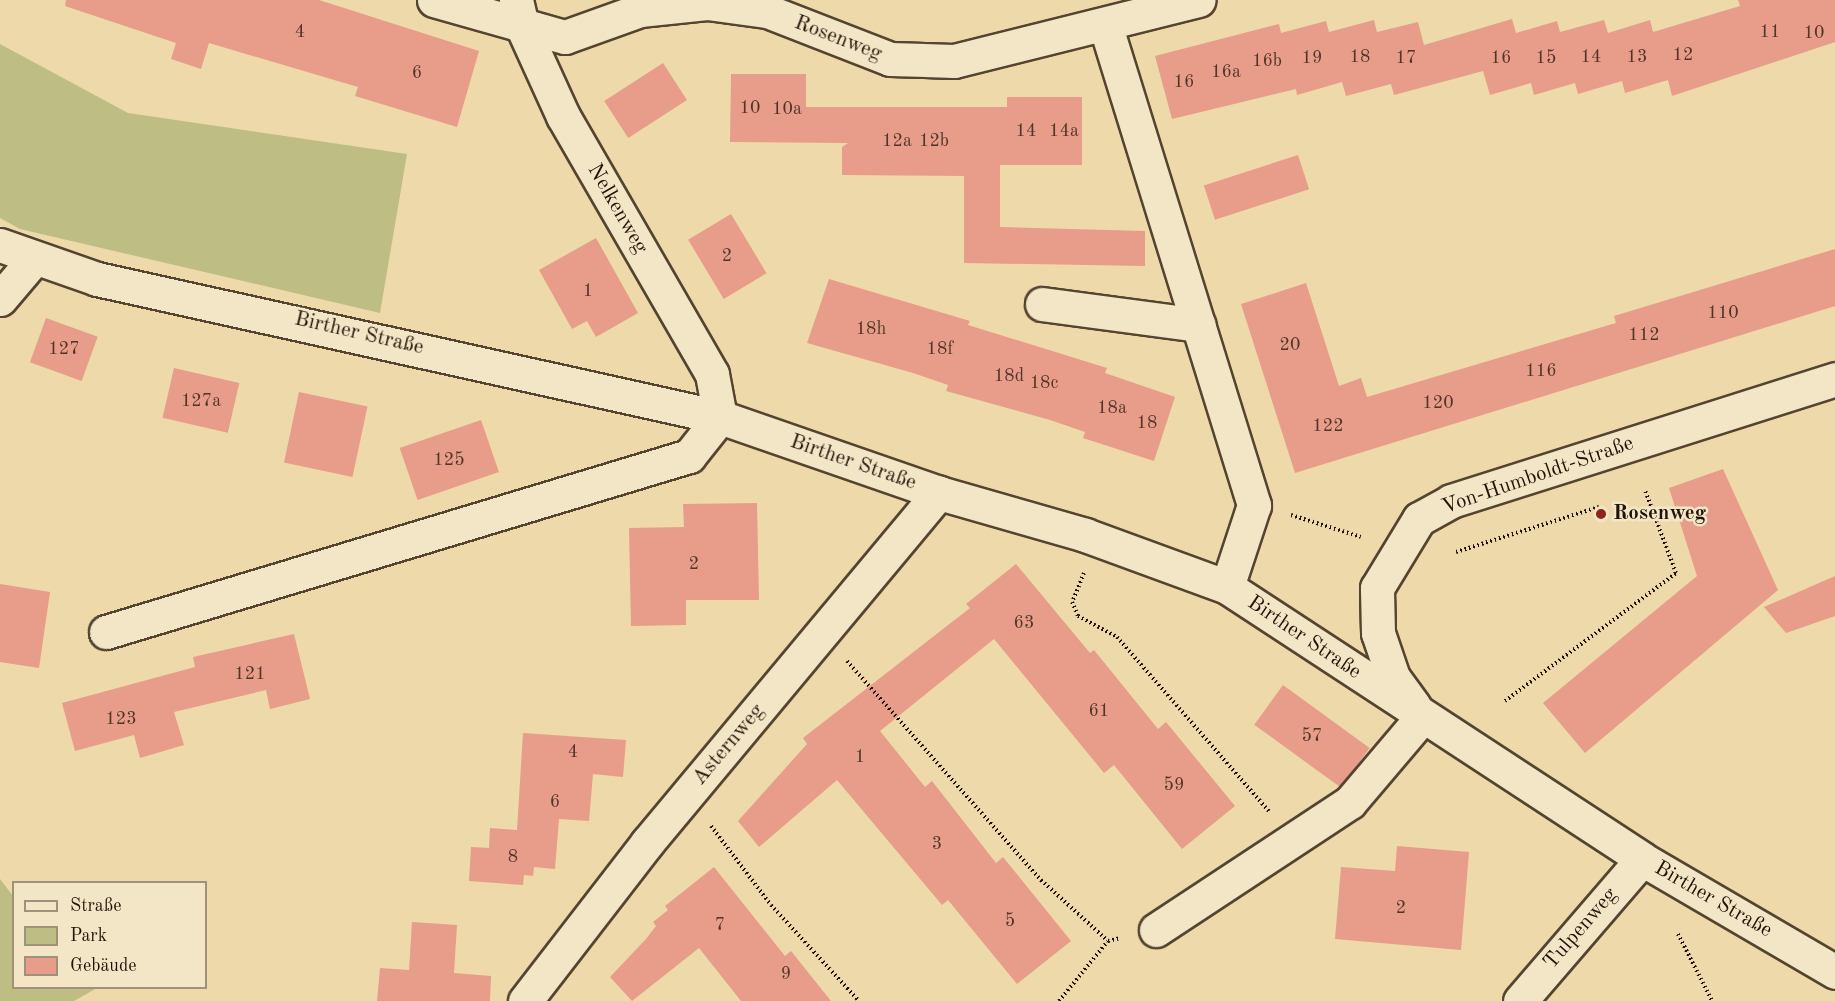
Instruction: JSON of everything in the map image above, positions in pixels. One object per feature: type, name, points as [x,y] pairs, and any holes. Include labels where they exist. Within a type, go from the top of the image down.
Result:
[{"type":"street","name":"Rosenweg","points":[[434,0],[519,13],[564,37],[640,10],[707,3],[767,11],[890,59],[954,61],[1198,0]]},
{"type":"street","name":"Nelkenweg","points":[[519,13],[563,116],[712,374],[720,417]]},
{"type":"street","points":[[1105,24],[1254,505],[1227,587]]},
{"type":"street","name":"Birther Straße","points":[[0,245],[34,259],[97,279],[720,417],[939,493],[1085,535],[1227,587],[1422,717],[1642,859],[1835,972]]},
{"type":"street","points":[[0,299],[34,259]]},
{"type":"street","points":[[1042,304],[1199,325]]},
{"type":"street","name":"Von-Humboldt-Straße","points":[[1422,717],[1393,677],[1378,633],[1377,588],[1419,519],[1451,501],[1835,379]]},
{"type":"street","points":[[106,632],[689,456],[720,417]]},
{"type":"street","name":"Asternweg","points":[[525,1001],[647,843],[939,493]]},
{"type":"street","points":[[1156,930],[1295,841],[1350,802],[1422,717]]},
{"type":"street","name":"Tulpenweg","points":[[1520,1001],[1642,859]]},
{"type":"path","points":[[1505,701],[1676,573],[1645,490]]},
{"type":"path","points":[[1456,552],[1599,507]]},
{"type":"path","points":[[1284,513],[1361,537]]},
{"type":"path","points":[[1090,560],[1072,602],[1078,616],[1117,636],[1295,841]]},
{"type":"path","points":[[844,658],[1041,880],[1108,941]]},
{"type":"path","points":[[706,820],[771,905],[860,1001]]},
{"type":"path","points":[[1059,1001],[1108,941],[1156,930]]},
{"type":"path","points":[[1678,934],[1712,1001]]},
{"type":"green space","points":[[0,44],[128,113],[407,154],[380,313],[20,229],[0,218]]},
{"type":"green space","points":[[0,879],[12,895],[12,989],[95,989],[74,1001],[0,1001]]},
{"type":"building","points":[[66,0],[319,0],[479,51],[457,127],[355,96],[358,87],[209,43],[201,69],[171,59],[176,43],[65,6]]},
{"type":"building","points":[[1738,0],[1835,0],[1835,42],[1672,96],[1668,80],[1625,93],[1622,81],[1578,94],[1575,83],[1534,95],[1531,83],[1490,95],[1483,71],[1394,95],[1391,84],[1346,96],[1342,82],[1297,95],[1296,89],[1172,119],[1155,56],[1279,24],[1281,33],[1326,21],[1329,32],[1374,20],[1377,32],[1418,22],[1424,45],[1512,19],[1516,33],[1557,21],[1560,32],[1604,20],[1608,33],[1650,20],[1653,32],[1740,6]]},
{"type":"building","points":[[663,63],[687,100],[628,138],[604,101]]},
{"type":"building","points":[[731,74],[806,74],[806,107],[1007,107],[1007,97],[1082,97],[1082,165],[1000,165],[1000,227],[1145,231],[1145,266],[964,263],[964,176],[842,175],[842,147],[848,143],[730,142]]},
{"type":"building","points":[[1298,155],[1309,189],[1215,220],[1204,186]]},
{"type":"building","points":[[731,214],[767,273],[724,299],[688,240]]},
{"type":"building","points":[[596,238],[638,313],[596,337],[587,321],[572,329],[539,270]]},
{"type":"building","points":[[1835,249],[1835,306],[1295,473],[1241,304],[1306,283],[1339,386],[1361,378],[1367,397],[1616,323],[1614,316]]},
{"type":"building","points":[[829,279],[970,321],[968,325],[1107,368],[1105,373],[1175,397],[1154,461],[1083,438],[1085,432],[1050,420],[946,391],[948,385],[913,373],[807,343]]},
{"type":"building","points":[[46,318],[98,337],[82,381],[30,362]]},
{"type":"building","points":[[174,368],[239,383],[228,433],[163,418]]},
{"type":"building","points":[[299,392],[367,407],[353,477],[284,462]]},
{"type":"building","points":[[481,420],[499,472],[418,500],[400,448]]},
{"type":"building","points":[[1723,469],[1778,590],[1585,753],[1543,703],[1697,576],[1669,488]]},
{"type":"building","points":[[757,503],[759,600],[686,600],[686,625],[631,626],[629,528],[684,527],[683,504]]},
{"type":"building","points":[[1016,564],[1090,653],[1094,650],[1158,729],[1166,722],[1235,806],[1182,849],[1114,765],[1104,773],[994,639],[880,731],[925,787],[932,781],[996,863],[1003,857],[1071,941],[1017,984],[948,900],[942,905],[837,780],[759,847],[738,821],[807,744],[803,738],[970,608],[966,604]]},
{"type":"building","points":[[1835,576],[1835,616],[1786,633],[1764,607]]},
{"type":"building","points":[[0,584],[50,592],[39,668],[0,662]]},
{"type":"building","points":[[294,634],[310,699],[270,709],[266,690],[174,712],[184,745],[140,758],[134,735],[75,751],[62,703],[195,667],[193,657]]},
{"type":"building","points":[[1283,685],[1370,748],[1341,788],[1254,725]]},
{"type":"building","points":[[523,733],[626,740],[623,777],[593,774],[589,821],[559,819],[555,869],[534,867],[533,876],[524,875],[523,885],[469,881],[471,847],[489,848],[490,828],[517,830]]},
{"type":"building","points":[[1397,846],[1469,852],[1461,950],[1335,939],[1341,867],[1395,871]]},
{"type":"building","points":[[714,867],[785,956],[791,951],[831,1001],[741,1001],[699,948],[632,1001],[610,977],[646,939],[656,926],[653,922],[668,910],[665,906]]},
{"type":"building","points":[[412,922],[457,925],[454,973],[491,976],[490,1001],[377,1001],[380,968],[409,970]]},
{"type":"place","name":"Rosenweg","points":[[1601,514]]}]
